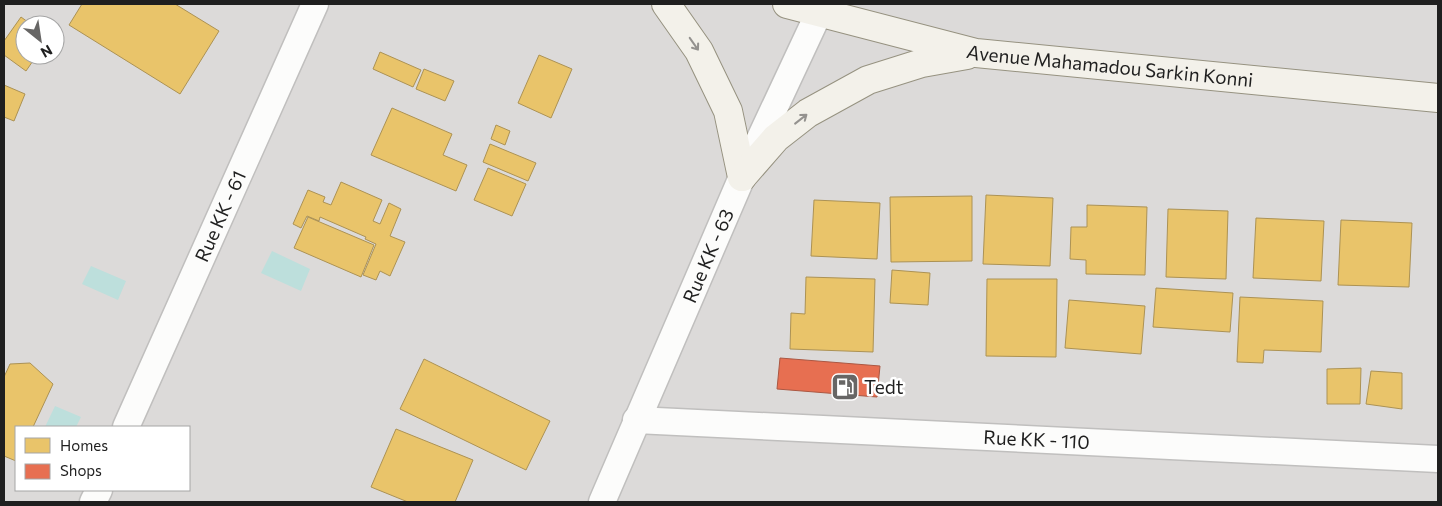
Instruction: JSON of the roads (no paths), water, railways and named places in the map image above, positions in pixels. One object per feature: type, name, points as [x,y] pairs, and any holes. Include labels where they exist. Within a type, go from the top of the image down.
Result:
[{"type":"street","name":"Rue KK - 61","points":[[126,426],[316,4]]},
{"type":"street","points":[[666,4],[699,51],[728,111],[742,177]]},
{"type":"street","name":"Avenue Mahamadou Sarkin Konni","points":[[787,4],[820,8],[976,54],[1438,98]]},
{"type":"street","name":"Rue KK - 63","points":[[602,502],[742,177],[820,8]]},
{"type":"street","points":[[742,177],[776,138],[808,113],[868,80],[922,63],[976,54]]},
{"type":"street","name":"Rue KK - 110","points":[[636,420],[1438,459]]},
{"type":"water","points":[[272,251],[310,269],[301,291],[261,273]]},
{"type":"water","points":[[91,266],[126,281],[118,300],[82,284]]},
{"type":"water","points":[[55,406],[81,417],[76,426],[45,426]]},
{"type":"place","name":"Tedt","points":[[845,387]]}]
